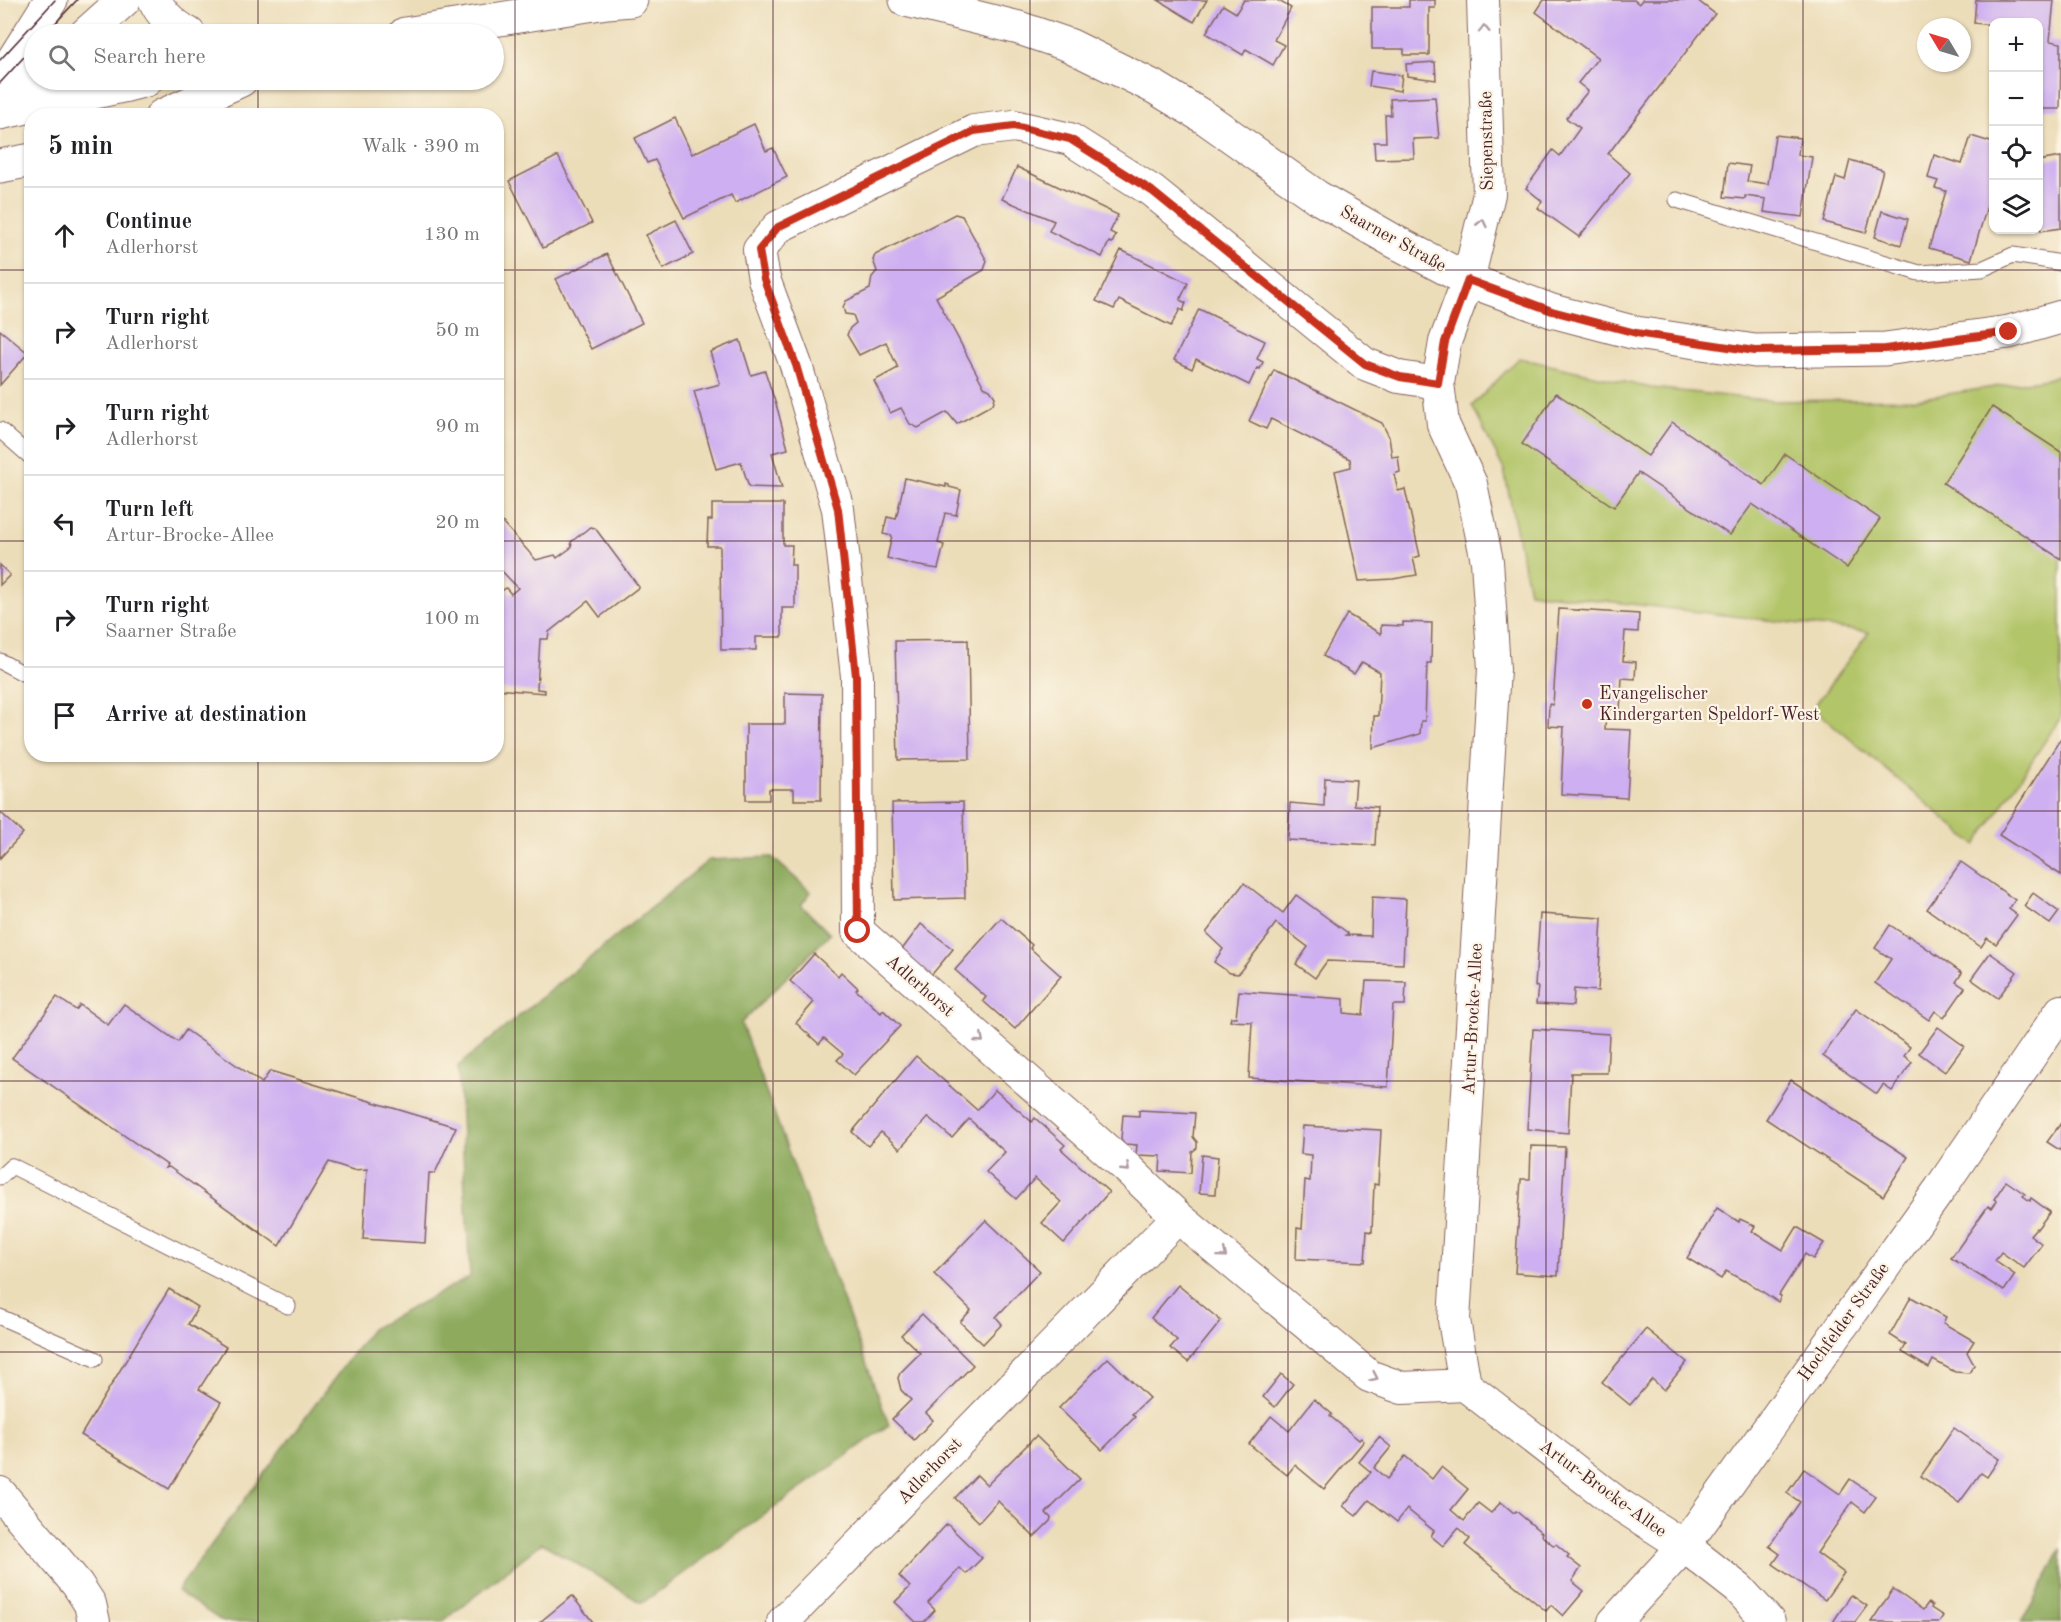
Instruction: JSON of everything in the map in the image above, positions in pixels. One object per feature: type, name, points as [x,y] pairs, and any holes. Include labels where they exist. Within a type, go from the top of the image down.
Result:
[{"type":"main road","points":[[36,24],[51,0]]},
{"type":"main road","points":[[97,24],[124,0]]},
{"type":"main road","points":[[155,0],[158,8],[174,24]]},
{"type":"main road","points":[[468,24],[631,0]]},
{"type":"main road","name":"Saarner Straße","points":[[906,0],[1019,28],[1070,45],[1147,83],[1207,119],[1317,197],[1392,240],[1468,280],[1552,311],[1636,333],[1755,351],[1885,349],[2009,332],[2061,317]]},
{"type":"main road","points":[[0,81],[24,43]]},
{"type":"main road","points":[[0,101],[24,83]]},
{"type":"main road","points":[[0,113],[105,90]]},
{"type":"main road","points":[[180,108],[219,90]]},
{"type":"main road","points":[[0,166],[24,162]]},
{"type":"street","name":"Siepenstraße","points":[[1468,280],[1489,194],[1483,0]]},
{"type":"street","name":"Adlerhorst","points":[[1438,383],[1400,377],[1365,364],[1152,191],[1070,139],[1014,126],[974,131],[778,227],[759,250],[764,279],[796,365],[838,509],[856,676],[858,931],[1127,1168],[1178,1217],[1369,1376],[1402,1388],[1465,1385]]},
{"type":"street","name":"Artur-Brocke-Allee","points":[[1468,280],[1445,342],[1438,383],[1443,424],[1471,484],[1487,561],[1494,669],[1454,1320],[1465,1385],[1617,1503],[1684,1546],[1739,1589],[1769,1622]]},
{"type":"street","name":"Hochfelder Straße","points":[[1614,1622],[1684,1546],[1940,1189],[2061,1011]]},
{"type":"street","name":"Adlerhorst","points":[[783,1622],[1178,1217]]},
{"type":"street","points":[[0,1493],[77,1584],[90,1604],[94,1622]]},
{"type":"lane","points":[[1677,200],[1919,273],[1982,269],[2013,255],[2061,263]]},
{"type":"lane","points":[[0,430],[24,451]]},
{"type":"lane","points":[[0,661],[24,674]]},
{"type":"lane","points":[[0,1177],[12,1166],[288,1306]]},
{"type":"lane","points":[[0,1317],[95,1359]]},
{"type":"green space","points":[[1519,358],[1651,388],[1774,401],[1915,399],[2047,379],[2061,374],[2061,717],[1976,845],[1813,708],[1869,632],[1529,592],[1504,470],[1472,406]]},
{"type":"green space","points":[[772,857],[811,892],[801,905],[830,934],[741,1023],[889,1425],[642,1603],[542,1543],[442,1622],[223,1622],[177,1591],[371,1329],[470,1277],[458,1066],[709,860]]},
{"type":"green space","points":[[2061,1548],[2061,1622],[2020,1622],[2033,1603]]},
{"type":"building","points":[[1158,0],[1207,0],[1194,22]]},
{"type":"building","points":[[1244,0],[1277,0],[1291,8],[1274,40],[1284,45],[1273,65],[1246,49],[1243,55],[1206,33],[1223,5],[1236,13]]},
{"type":"building","points":[[1409,0],[1435,0],[1435,8],[1429,8],[1429,55],[1404,55],[1404,49],[1372,49],[1372,7],[1409,7]]},
{"type":"building","points":[[1544,0],[1634,0],[1639,4],[1642,0],[1697,0],[1715,14],[1608,154],[1630,173],[1579,237],[1538,208],[1542,201],[1526,188],[1553,150],[1560,156],[1580,128],[1566,118],[1588,91],[1578,83],[1598,58],[1536,12]]},
{"type":"building","points":[[1976,0],[2054,0],[2050,41],[2061,43],[2060,109],[2043,109],[2043,18],[1989,18],[1989,24],[1974,23]]},
{"type":"building","points":[[1435,62],[1436,80],[1407,76],[1406,64]]},
{"type":"building","points":[[1371,71],[1402,75],[1400,91],[1369,86]]},
{"type":"building","points":[[1435,97],[1439,138],[1413,139],[1414,158],[1375,159],[1374,142],[1386,142],[1385,115],[1391,115],[1390,99]]},
{"type":"building","points":[[675,118],[692,154],[754,124],[766,151],[773,148],[787,177],[735,203],[731,195],[684,218],[655,160],[647,163],[635,138]]},
{"type":"building","points":[[1775,135],[1800,138],[1798,155],[1812,157],[1803,217],[1764,212],[1766,199],[1745,196],[1745,199],[1724,197],[1728,163],[1750,166],[1747,181],[1768,184]]},
{"type":"building","points":[[1971,136],[1989,141],[1989,200],[1971,260],[1929,248],[1946,191],[1935,188],[1938,181],[1928,178],[1934,155],[1962,164]]},
{"type":"building","points":[[558,156],[592,223],[543,248],[509,181]]},
{"type":"building","points":[[2061,157],[2061,228],[2043,231],[2043,180],[2043,160]]},
{"type":"building","points":[[1850,160],[1883,170],[1866,233],[1824,222],[1836,177],[1845,180]]},
{"type":"building","points":[[1017,167],[1118,215],[1110,232],[1116,235],[1112,243],[1109,242],[1102,257],[1049,231],[1054,221],[1002,199]]},
{"type":"building","points":[[1882,211],[1908,219],[1901,245],[1875,237]]},
{"type":"building","points":[[955,214],[962,216],[987,261],[984,270],[936,297],[984,387],[990,390],[995,397],[993,404],[957,424],[947,412],[918,428],[910,424],[901,408],[890,413],[874,381],[898,368],[886,342],[859,355],[847,335],[856,323],[853,315],[845,314],[843,307],[846,301],[870,289],[872,277],[877,271],[873,260],[875,255]]},
{"type":"building","points":[[676,220],[693,254],[663,269],[646,235]]},
{"type":"building","points":[[1121,250],[1188,283],[1180,300],[1186,303],[1183,311],[1180,309],[1171,326],[1119,300],[1114,309],[1096,301]]},
{"type":"building","points":[[607,254],[642,323],[591,349],[556,279]]},
{"type":"building","points":[[1199,309],[1265,341],[1257,359],[1263,362],[1260,369],[1257,368],[1249,385],[1196,359],[1192,369],[1174,360]]},
{"type":"building","points":[[0,330],[24,350],[24,358],[0,385]]},
{"type":"building","points":[[740,340],[751,375],[765,371],[778,411],[788,449],[772,453],[782,488],[749,487],[741,462],[716,469],[694,391],[720,384],[710,352]]},
{"type":"building","points":[[1274,370],[1382,423],[1389,437],[1392,457],[1398,456],[1400,472],[1394,474],[1398,491],[1405,489],[1420,556],[1413,558],[1417,575],[1359,581],[1335,471],[1351,467],[1350,459],[1271,419],[1266,429],[1249,421]]},
{"type":"building","points":[[1556,393],[1648,456],[1672,422],[1764,485],[1785,454],[1880,519],[1847,568],[1752,504],[1730,535],[1638,473],[1614,507],[1522,444]]},
{"type":"building","points":[[1992,407],[2061,452],[2061,559],[1943,483]]},
{"type":"building","points":[[905,478],[946,487],[946,484],[961,490],[956,515],[945,513],[938,543],[944,545],[938,569],[887,558],[892,536],[883,534],[887,517],[896,519]]},
{"type":"building","points":[[712,504],[783,504],[783,545],[792,545],[791,565],[795,565],[795,608],[782,608],[782,637],[756,637],[756,650],[721,650],[720,546],[707,546],[708,520],[712,520]]},
{"type":"building","points":[[504,524],[536,560],[555,555],[557,558],[572,547],[571,542],[590,527],[595,528],[639,587],[600,617],[588,601],[549,632],[548,639],[540,639],[537,689],[545,690],[545,693],[504,690],[504,589],[506,588],[511,594],[518,588],[504,573]]},
{"type":"building","points":[[0,565],[10,575],[0,585]]},
{"type":"building","name":"Evangelischer Kindergarten Speldorf-West","points":[[1559,609],[1639,614],[1638,632],[1625,631],[1623,661],[1636,662],[1635,679],[1622,678],[1620,710],[1606,709],[1605,729],[1631,730],[1627,798],[1561,794],[1564,727],[1548,726],[1549,704],[1553,705]]},
{"type":"building","points":[[1347,614],[1381,634],[1381,625],[1403,626],[1403,622],[1432,623],[1431,663],[1427,663],[1425,721],[1421,721],[1420,734],[1373,748],[1374,716],[1378,716],[1380,672],[1362,662],[1354,674],[1323,656]]},
{"type":"building","points":[[968,640],[970,759],[898,760],[895,641]]},
{"type":"building","points":[[785,693],[822,694],[821,800],[794,800],[794,789],[769,789],[769,800],[746,800],[746,724],[785,724]]},
{"type":"building","points":[[2061,738],[2061,875],[1999,835]]},
{"type":"building","points":[[1325,778],[1356,780],[1354,805],[1377,807],[1375,845],[1288,840],[1290,803],[1324,806]]},
{"type":"building","points":[[963,802],[965,898],[894,900],[892,803]]},
{"type":"building","points":[[0,812],[23,833],[0,858]]},
{"type":"building","points":[[1961,862],[2015,900],[2009,909],[2017,915],[1996,944],[1987,938],[1981,947],[1927,909]]},
{"type":"building","points":[[1244,883],[1283,913],[1296,895],[1348,933],[1346,935],[1371,936],[1372,897],[1406,899],[1403,964],[1327,961],[1315,978],[1296,964],[1308,947],[1276,923],[1238,974],[1230,973],[1214,962],[1223,949],[1206,933]]},
{"type":"building","points":[[2033,893],[2059,912],[2050,924],[2024,906]]},
{"type":"building","points":[[1540,914],[1602,918],[1598,991],[1574,989],[1573,1006],[1536,1004]]},
{"type":"building","points":[[1001,918],[1032,945],[1030,948],[1061,976],[1015,1029],[983,1001],[986,997],[955,970]]},
{"type":"building","points":[[921,924],[953,949],[929,978],[901,951]]},
{"type":"building","points":[[1890,925],[1962,973],[1956,982],[1965,988],[1944,1018],[1935,1011],[1929,1020],[1875,983],[1891,959],[1875,948]]},
{"type":"building","points":[[1990,953],[2017,972],[1998,998],[1971,979]]},
{"type":"building","points":[[814,954],[838,976],[841,972],[858,988],[856,990],[881,1013],[883,1010],[900,1026],[854,1075],[837,1060],[843,1054],[824,1038],[819,1044],[796,1023],[814,1002],[790,981]]},
{"type":"building","points":[[1366,981],[1406,982],[1405,1005],[1393,1005],[1388,1087],[1249,1078],[1252,1022],[1230,1021],[1231,1017],[1236,1017],[1239,991],[1344,999],[1344,1013],[1363,1015]]},
{"type":"building","points":[[57,997],[76,1010],[80,1005],[108,1025],[124,1004],[178,1042],[186,1030],[262,1083],[270,1071],[456,1127],[435,1173],[429,1173],[425,1243],[363,1239],[367,1169],[353,1170],[329,1162],[279,1246],[169,1167],[165,1168],[167,1165],[12,1058]]},
{"type":"building","points":[[1856,1009],[1910,1047],[1904,1056],[1912,1062],[1892,1091],[1883,1085],[1877,1094],[1823,1056]]},
{"type":"building","points":[[1938,1027],[1964,1046],[1945,1072],[1919,1053]]},
{"type":"building","points":[[1533,1029],[1609,1034],[1607,1073],[1571,1073],[1568,1133],[1527,1129]]},
{"type":"building","points":[[916,1056],[977,1110],[995,1090],[1032,1122],[1035,1118],[1065,1145],[1061,1149],[1109,1192],[1064,1243],[1042,1223],[1061,1202],[1035,1178],[1016,1199],[986,1172],[1005,1152],[969,1119],[952,1138],[928,1117],[900,1149],[881,1132],[868,1146],[852,1132]]},
{"type":"building","points":[[1791,1080],[1908,1157],[1883,1196],[1766,1119]]},
{"type":"building","points":[[1139,1110],[1195,1113],[1193,1137],[1197,1142],[1197,1148],[1192,1152],[1191,1173],[1160,1171],[1161,1156],[1136,1155],[1137,1145],[1125,1144],[1121,1139],[1123,1115],[1139,1116]]},
{"type":"building","points":[[2061,1123],[2061,1151],[2047,1142]]},
{"type":"building","points":[[1303,1126],[1381,1130],[1378,1185],[1374,1184],[1372,1232],[1367,1231],[1365,1262],[1296,1259],[1297,1228],[1302,1229],[1305,1180],[1310,1181],[1311,1155],[1301,1154]]},
{"type":"building","points":[[1531,1146],[1565,1147],[1558,1276],[1515,1273],[1521,1179],[1530,1179]]},
{"type":"building","points":[[1202,1155],[1218,1157],[1215,1194],[1199,1193]]},
{"type":"building","points":[[2006,1181],[2025,1194],[2023,1196],[2030,1201],[2031,1198],[2050,1212],[2030,1235],[2042,1244],[2024,1268],[2001,1252],[1995,1261],[2015,1275],[2004,1291],[1951,1258],[1988,1206],[1992,1208],[1997,1201],[1994,1199]]},
{"type":"building","points":[[1717,1208],[1739,1222],[1740,1219],[1755,1226],[1752,1231],[1783,1250],[1797,1227],[1824,1243],[1813,1259],[1805,1254],[1779,1295],[1781,1296],[1778,1302],[1745,1280],[1726,1271],[1721,1279],[1687,1258]]},
{"type":"building","points":[[986,1220],[1040,1271],[996,1317],[1002,1324],[983,1344],[960,1322],[971,1310],[934,1274]]},
{"type":"building","points":[[1178,1285],[1221,1321],[1188,1362],[1170,1348],[1177,1340],[1151,1318]]},
{"type":"building","points":[[169,1289],[198,1307],[188,1324],[226,1347],[199,1389],[221,1402],[169,1489],[81,1435]]},
{"type":"building","points":[[1911,1297],[1946,1317],[1943,1323],[1974,1341],[1967,1352],[1974,1365],[1969,1373],[1955,1372],[1933,1360],[1929,1368],[1902,1352],[1906,1345],[1890,1335]]},
{"type":"building","points":[[922,1314],[973,1365],[926,1413],[933,1420],[914,1440],[892,1419],[911,1400],[901,1390],[898,1378],[900,1373],[920,1353],[901,1335]]},
{"type":"building","points":[[1646,1329],[1687,1362],[1664,1390],[1652,1379],[1630,1405],[1602,1382]]},
{"type":"building","points":[[1108,1358],[1149,1398],[1132,1414],[1135,1417],[1102,1450],[1059,1408]]},
{"type":"building","points":[[1281,1374],[1293,1384],[1275,1407],[1263,1397]]},
{"type":"building","points":[[1314,1399],[1332,1414],[1330,1416],[1359,1440],[1361,1438],[1364,1441],[1324,1489],[1295,1465],[1287,1475],[1249,1444],[1271,1416],[1289,1431]]},
{"type":"building","points":[[1954,1428],[1999,1459],[1987,1477],[1981,1473],[1959,1503],[1921,1476]]},
{"type":"building","points":[[1036,1436],[1080,1479],[1046,1513],[1051,1518],[1050,1521],[1034,1537],[998,1501],[979,1522],[955,1498],[977,1475],[987,1485]]},
{"type":"building","points":[[1379,1437],[1391,1447],[1374,1468],[1387,1479],[1405,1456],[1432,1479],[1441,1467],[1468,1489],[1451,1510],[1464,1521],[1478,1503],[1491,1513],[1501,1502],[1514,1513],[1516,1511],[1553,1545],[1556,1544],[1569,1555],[1567,1557],[1581,1568],[1572,1581],[1584,1591],[1563,1616],[1551,1605],[1546,1611],[1465,1545],[1470,1539],[1458,1528],[1443,1546],[1431,1536],[1434,1531],[1407,1509],[1397,1522],[1369,1500],[1356,1516],[1343,1506],[1371,1472],[1359,1462]]},
{"type":"building","points":[[1804,1469],[1840,1494],[1850,1479],[1876,1497],[1865,1512],[1852,1502],[1817,1553],[1844,1573],[1825,1600],[1773,1564],[1780,1554],[1769,1546],[1800,1502],[1787,1493]]},
{"type":"building","points":[[947,1524],[982,1558],[966,1574],[960,1568],[928,1603],[935,1610],[924,1622],[916,1622],[895,1602],[910,1587],[899,1576]]},
{"type":"building","points":[[1893,1589],[1923,1610],[1928,1603],[1932,1606],[1931,1608],[1943,1616],[1939,1622],[1871,1622]]},
{"type":"building","points":[[1851,1595],[1867,1606],[1855,1622],[1833,1622]]},
{"type":"building","points":[[572,1596],[593,1622],[540,1622]]},
{"type":"tram line","points":[[33,24],[55,0]]},
{"type":"tram line","points":[[54,24],[77,0]]},
{"type":"tram line","points":[[0,60],[24,34]]},
{"type":"tram line","points":[[0,83],[24,57]]},
{"type":"place","name":"Evangelischer Kindergarten Speldorf-West","points":[[1587,704]]},
{"type":"route","points":[[858,931],[856,676],[838,509],[796,365],[764,279],[759,250],[778,227],[974,131],[1014,126],[1070,139],[1152,191],[1365,364],[1400,377],[1438,383],[1445,342],[1468,280],[1552,311],[1636,333],[1755,351],[1885,349],[2009,332]]}]
